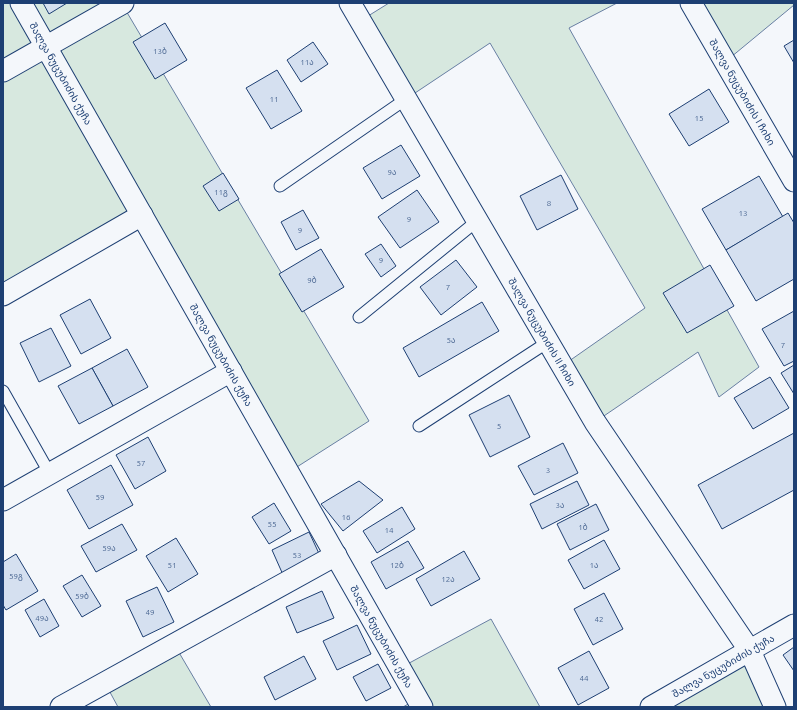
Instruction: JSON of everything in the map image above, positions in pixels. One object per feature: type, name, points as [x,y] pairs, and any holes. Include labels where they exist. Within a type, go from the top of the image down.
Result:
[{"type":"street","name":"შალვა ნუცუბიძის ქუჩა","points":[[21,3],[422,707]]},
{"type":"street","points":[[3,70],[123,3]]},
{"type":"street","name":"შალვა ნუცუბიძის II ჩიხი","points":[[350,3],[595,422],[750,651],[775,707]]},
{"type":"street","name":"შალვა ნუცუბიძის I ჩიხი","points":[[691,3],[794,181]]},
{"type":"street","points":[[3,296],[142,215]]},
{"type":"street","points":[[3,500],[231,371]]},
{"type":"street","points":[[61,707],[336,555]]},
{"type":"street","name":"შალვა ნუცუბიძის ქუჩა","points":[[651,707],[794,625]]},
{"type":"lane","points":[[280,186],[406,99]]},
{"type":"lane","points":[[359,317],[477,221]]},
{"type":"lane","points":[[418,426],[548,342]]},
{"type":"lane","points":[[3,391],[50,474]]},
{"type":"shaded area","points":[[3,3],[123,3],[122,4],[369,421],[289,472],[142,215],[3,295]]},
{"type":"shaded area","points":[[389,3],[617,3],[569,28],[759,367],[719,397],[698,352],[595,422],[562,366],[645,308],[490,43],[406,99],[360,21]]},
{"type":"shaded area","points":[[691,3],[794,3],[794,5],[725,62]]},
{"type":"shaded area","points":[[491,619],[540,707],[403,707],[417,699],[400,668]]},
{"type":"shaded area","points":[[174,644],[211,707],[118,707],[105,683]]},
{"type":"shaded area","points":[[750,651],[775,707],[651,707]]},
{"type":"building","points":[[43,3],[67,3],[49,14]]},
{"type":"building","points":[[165,23],[187,60],[155,79],[133,42]]},
{"type":"building","points":[[794,40],[794,63],[784,46]]},
{"type":"building","points":[[313,42],[328,64],[301,82],[287,60]]},
{"type":"building","points":[[277,70],[302,111],[271,129],[246,88]]},
{"type":"building","points":[[709,89],[729,122],[689,146],[669,114]]},
{"type":"building","points":[[401,145],[420,176],[382,199],[363,168]]},
{"type":"building","points":[[223,173],[239,199],[219,211],[203,186]]},
{"type":"building","points":[[561,175],[578,209],[537,230],[520,196]]},
{"type":"building","points":[[759,176],[783,217],[726,250],[702,209]]},
{"type":"building","points":[[417,190],[439,222],[400,248],[378,217]]},
{"type":"building","points":[[303,210],[319,238],[296,250],[281,222]]},
{"type":"building","points":[[788,213],[794,223],[794,279],[756,301],[726,250]]},
{"type":"building","points":[[381,244],[396,266],[381,277],[365,254]]},
{"type":"building","points":[[321,249],[344,287],[302,312],[279,274]]},
{"type":"building","points":[[456,260],[477,287],[441,315],[420,287]]},
{"type":"building","points":[[710,265],[734,306],[687,333],[663,293]]},
{"type":"building","points":[[90,299],[111,338],[81,354],[60,315]]},
{"type":"building","points":[[482,302],[499,331],[419,377],[403,348]]},
{"type":"building","points":[[794,311],[794,361],[784,366],[762,329]]},
{"type":"building","points":[[51,328],[71,366],[39,382],[20,343]]},
{"type":"building","points":[[127,349],[148,387],[113,406],[92,368]]},
{"type":"building","points":[[794,365],[794,394],[781,373]]},
{"type":"building","points":[[92,368],[113,406],[79,424],[58,386]]},
{"type":"building","points":[[770,377],[789,408],[753,429],[734,398]]},
{"type":"building","points":[[509,395],[530,437],[490,457],[469,415]]},
{"type":"building","points":[[794,433],[794,490],[722,529],[698,485]]},
{"type":"building","points":[[148,437],[166,471],[135,489],[116,455]]},
{"type":"building","points":[[563,443],[578,473],[534,495],[518,466]]},
{"type":"building","points":[[111,465],[133,505],[89,529],[67,490]]},
{"type":"building","points":[[359,481],[383,500],[343,531],[321,504]]},
{"type":"building","points":[[577,481],[589,505],[542,529],[530,504]]},
{"type":"building","points":[[274,503],[291,531],[269,544],[252,517]]},
{"type":"building","points":[[596,504],[609,530],[570,550],[557,524]]},
{"type":"building","points":[[402,507],[415,529],[377,553],[363,531]]},
{"type":"building","points":[[122,524],[137,550],[96,572],[81,546]]},
{"type":"building","points":[[309,532],[322,560],[284,577],[272,550]]},
{"type":"building","points":[[176,538],[198,574],[168,592],[146,556]]},
{"type":"building","points":[[604,540],[620,569],[584,589],[568,560]]},
{"type":"building","points":[[408,541],[424,568],[386,589],[371,562]]},
{"type":"building","points":[[464,551],[480,579],[431,606],[416,579]]},
{"type":"building","points":[[16,554],[38,591],[6,610],[3,605],[3,562]]},
{"type":"building","points":[[82,575],[101,606],[82,617],[63,586]]},
{"type":"building","points":[[157,587],[174,622],[143,637],[126,601]]},
{"type":"building","points":[[322,591],[334,618],[297,633],[286,607]]},
{"type":"building","points":[[604,593],[623,629],[593,645],[574,609]]},
{"type":"building","points":[[44,599],[59,626],[40,637],[25,610]]},
{"type":"building","points":[[357,625],[371,654],[337,670],[323,641]]},
{"type":"building","points":[[794,647],[794,671],[783,655]]},
{"type":"building","points":[[589,651],[609,688],[578,705],[558,668]]},
{"type":"building","points":[[304,656],[316,679],[275,700],[264,677]]},
{"type":"building","points":[[378,664],[391,688],[366,701],[353,677]]}]
